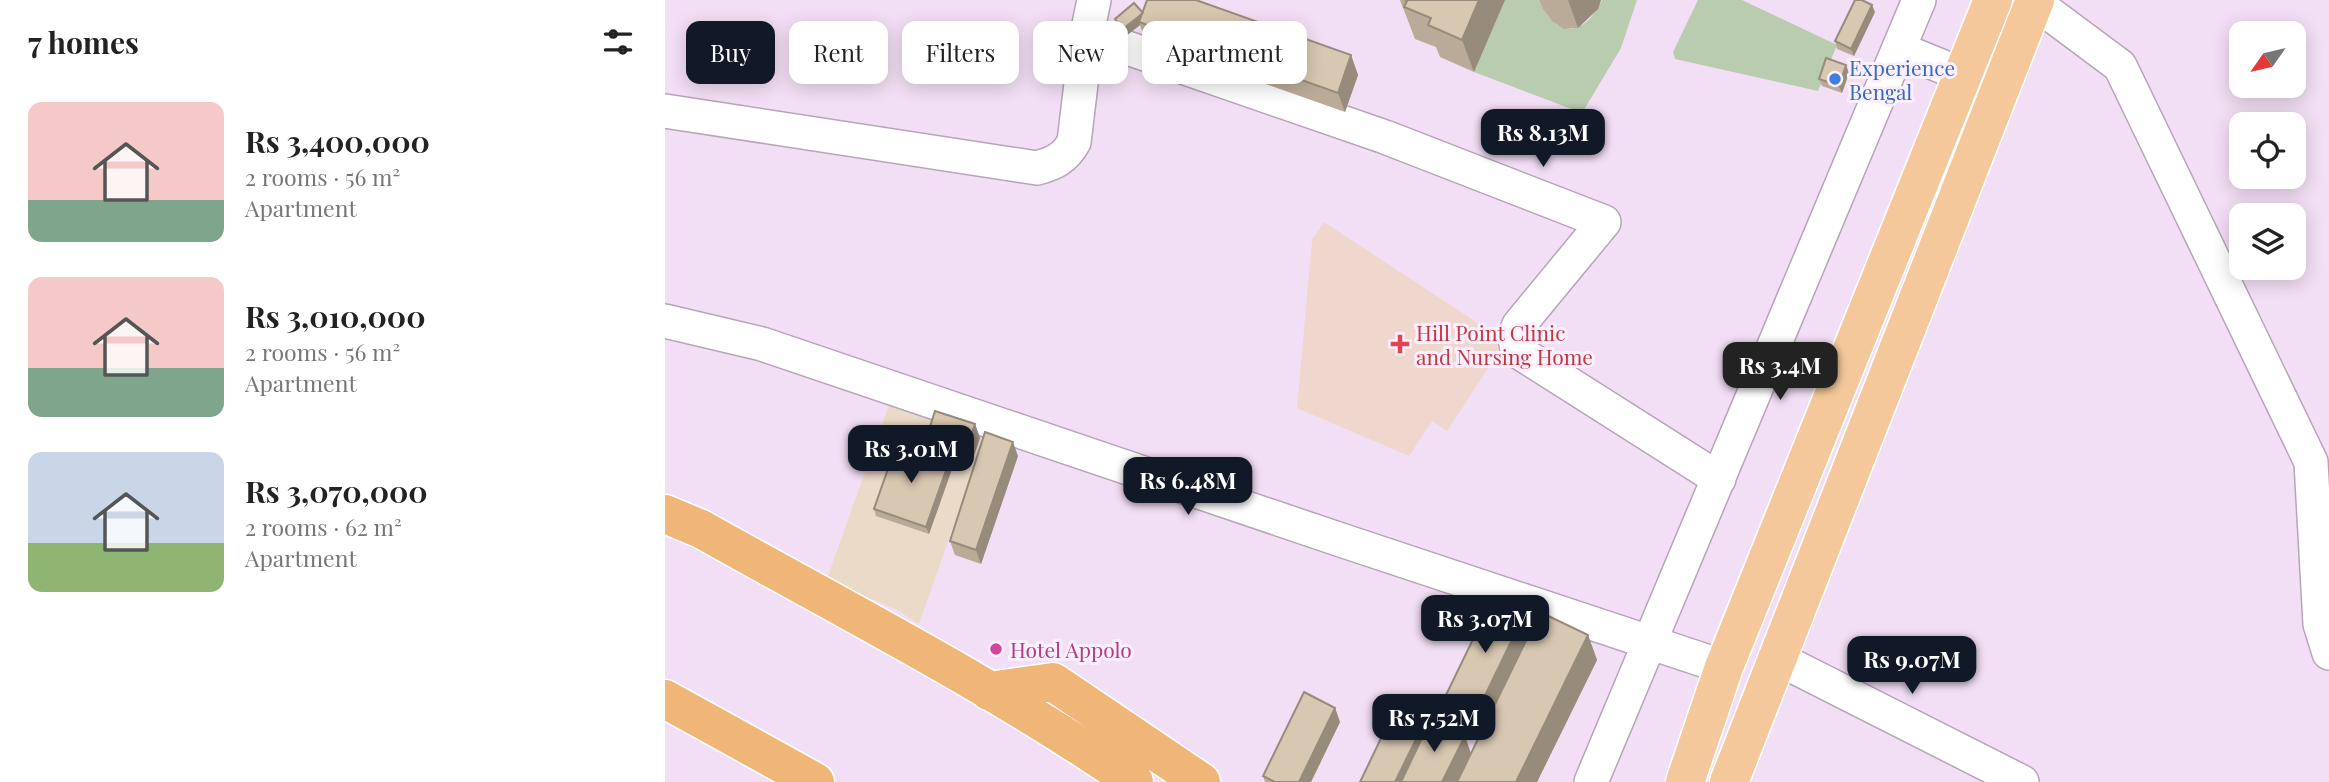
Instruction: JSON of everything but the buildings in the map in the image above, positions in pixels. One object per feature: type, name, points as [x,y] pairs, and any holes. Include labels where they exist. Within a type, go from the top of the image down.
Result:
[{"type":"highway","points":[[665,514],[701,529],[934,656],[1081,746],[1134,782]]},
{"type":"highway","points":[[989,691],[1053,682],[1201,782]]},
{"type":"highway","points":[[665,699],[815,782]]},
{"type":"main road","points":[[1685,782],[1724,667],[1993,0]]},
{"type":"main road","points":[[1729,782],[2034,1]]},
{"type":"main road","points":[[1963,75],[2000,90]]},
{"type":"street","points":[[1090,21],[1094,0]]},
{"type":"street","points":[[1591,782],[1919,0]]},
{"type":"street","points":[[2034,1],[2120,66],[2311,462],[2320,624],[2329,653]]},
{"type":"street","points":[[1128,48],[1385,137],[1604,222],[1519,325],[1515,332],[1516,346],[1519,352],[1719,479]]},
{"type":"street","points":[[1899,49],[1963,75]]},
{"type":"street","points":[[665,111],[1037,168],[1058,161],[1065,156],[1074,142],[1081,84]]},
{"type":"street","points":[[665,321],[762,344],[1724,667]]},
{"type":"street","points":[[1777,658],[2022,782]]},
{"type":"shaded area","name":"Hill Point Clinic and Nursing Home","points":[[1324,222],[1496,335],[1498,353],[1447,431],[1432,421],[1409,456],[1297,408],[1312,240]]},
{"type":"shaded area","points":[[890,402],[985,436],[919,624],[874,600],[823,590]]},
{"type":"green space","points":[[1505,0],[1539,0],[1553,22],[1570,29],[1587,22],[1602,0],[1637,0],[1621,48],[1582,113],[1474,72]]},
{"type":"green space","points":[[1698,0],[1742,0],[1837,45],[1818,91],[1675,59],[1673,52]]},
{"type":"place","name":"Experience Bengal","points":[[1835,79]]},
{"type":"place","name":"Hill Point Clinic and Nursing Home","points":[[1400,344]]},
{"type":"place","name":"Hotel Appolo","points":[[996,649]]}]
